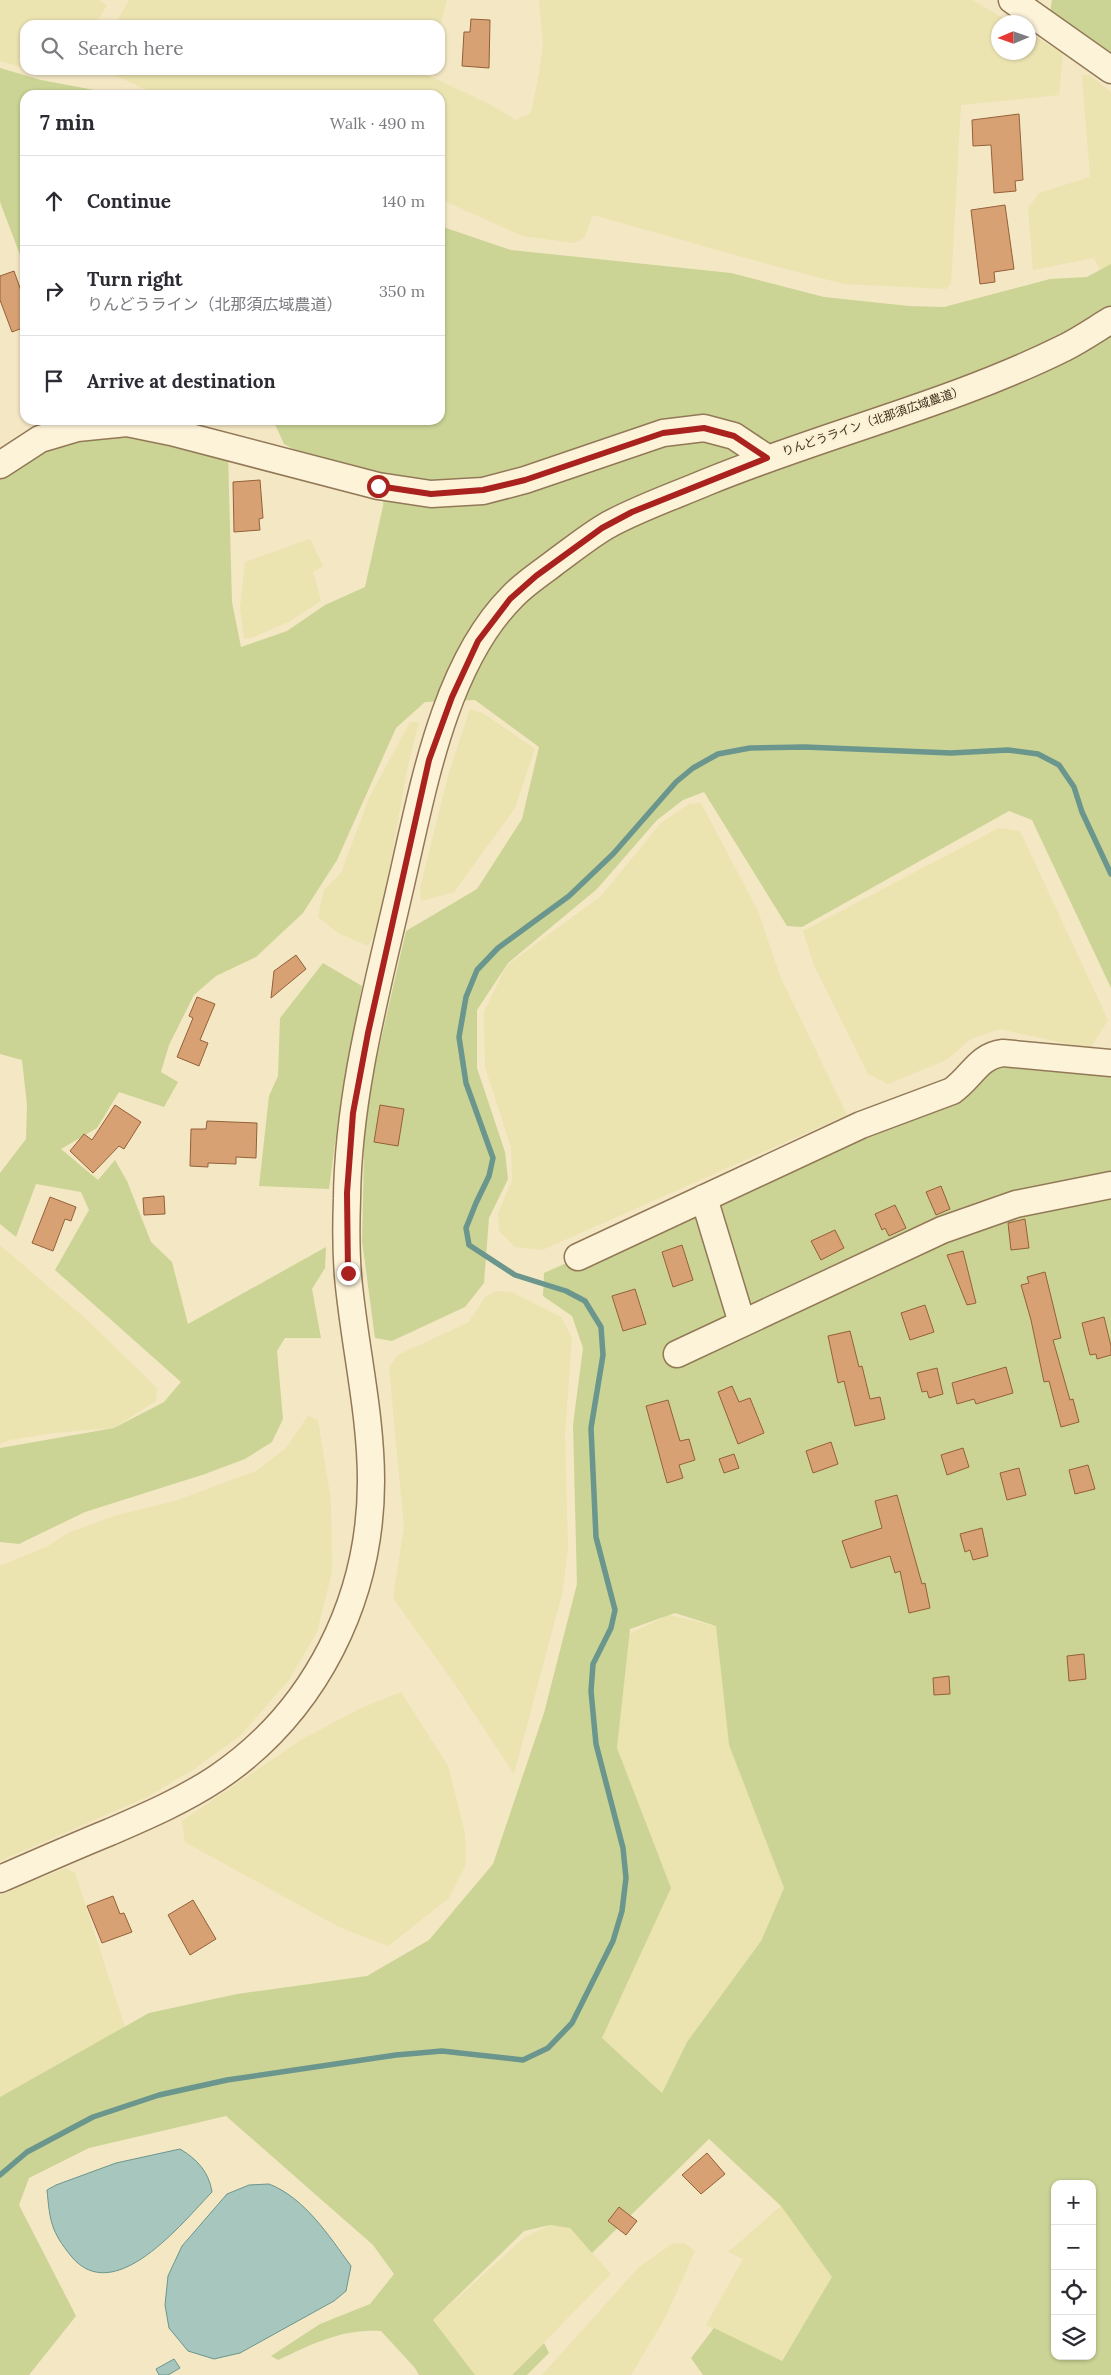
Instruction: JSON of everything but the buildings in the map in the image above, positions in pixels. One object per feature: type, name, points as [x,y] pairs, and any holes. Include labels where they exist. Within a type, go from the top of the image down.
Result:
[{"type":"street","points":[[1012,0],[1111,70]]},
{"type":"street","name":"りんどうライン（北那須広域農道）","points":[[0,1879],[159,1811],[214,1780],[252,1752],[286,1716],[313,1682],[340,1637],[356,1592],[369,1536],[372,1478],[367,1420],[348,1273],[347,1193],[353,1113],[368,1033],[429,760],[452,697],[478,641],[510,599],[536,576],[602,528],[632,512],[767,458],[986,381],[1067,347],[1111,320]]},
{"type":"street","points":[[0,465],[40,439],[77,428],[114,425]]},
{"type":"street","points":[[132,425],[171,432],[378,486],[431,494],[483,490],[525,480],[663,433],[704,428],[734,436],[767,458]]},
{"type":"street","points":[[578,1256],[861,1125],[952,1091],[964,1082],[982,1061],[991,1054],[1003,1053],[1111,1063]]},
{"type":"street","points":[[677,1354],[942,1230],[1016,1204],[1111,1185]]},
{"type":"street","points":[[704,1198],[742,1323]]},
{"type":"shaded area","points":[[0,0],[99,0],[107,5],[98,20],[20,20],[20,67],[0,61]]},
{"type":"shaded area","points":[[129,0],[447,0],[441,20],[118,20]]},
{"type":"shaded area","points":[[539,0],[972,0],[998,15],[991,15],[991,60],[1036,60],[1036,37],[1063,53],[1059,95],[961,105],[951,284],[946,289],[844,284],[593,215],[584,238],[575,243],[522,236],[445,201],[445,90],[147,90],[114,75],[427,75],[489,104],[516,120],[531,113],[543,44]]},
{"type":"shaded area","points":[[1082,75],[1090,75],[1111,92],[1111,266],[1100,270],[1094,258],[1033,270],[1028,208],[1039,193],[1090,177]]},
{"type":"shaded area","points":[[310,539],[323,566],[313,572],[321,601],[290,621],[254,637],[244,639],[240,608],[245,562]]},
{"type":"shaded area","points":[[470,709],[483,713],[535,749],[515,808],[454,892],[421,901],[420,888],[448,776]]},
{"type":"shaded area","points":[[410,722],[419,722],[407,770],[385,893],[374,935],[368,946],[338,933],[318,917],[324,890],[341,873],[369,798]]},
{"type":"shaded area","points":[[701,803],[758,911],[780,976],[847,1115],[542,1250],[515,1247],[499,1231],[498,1213],[512,1181],[511,1147],[485,1067],[484,1012],[506,966],[601,896],[661,823],[689,804]]},
{"type":"shaded area","points":[[999,828],[1020,831],[1108,1020],[1090,1049],[1000,1029],[971,1039],[946,1060],[888,1084],[868,1074],[814,965],[803,931]]},
{"type":"shaded area","points":[[0,1245],[85,1318],[157,1388],[156,1401],[114,1428],[54,1433],[9,1440],[0,1444]]},
{"type":"shaded area","points":[[496,1291],[511,1292],[561,1317],[572,1338],[565,1434],[568,1549],[562,1594],[514,1774],[452,1680],[393,1598],[404,1527],[389,1368],[398,1355],[469,1322],[485,1297]]},
{"type":"shaded area","points":[[308,1416],[318,1420],[331,1502],[332,1572],[317,1632],[288,1681],[241,1735],[194,1769],[147,1797],[0,1861],[0,1566],[48,1546],[68,1533],[117,1515],[175,1501],[256,1471],[285,1449]]},
{"type":"shaded area","points":[[669,1615],[716,1626],[729,1745],[784,1888],[761,1941],[687,2042],[662,2093],[602,2038],[668,1894],[617,1748],[629,1634]]},
{"type":"shaded area","points":[[401,1692],[448,1766],[465,1833],[466,1865],[448,1899],[388,1946],[339,1927],[185,1842],[182,1821],[301,1740],[359,1709]]},
{"type":"shaded area","points":[[65,1868],[75,1873],[125,2027],[0,2097],[0,1895]]},
{"type":"shaded area","points":[[781,2206],[833,2277],[781,2361],[706,2325],[743,2259],[728,2252]]},
{"type":"shaded area","points":[[550,2225],[570,2228],[611,2274],[512,2375],[475,2375],[433,2320],[525,2237]]},
{"type":"shaded area","points":[[684,2243],[695,2251],[665,2318],[631,2375],[542,2375],[639,2267],[672,2244]]},
{"type":"green space","points":[[1052,0],[1111,0],[1111,56],[1050,12]]},
{"type":"green space","points":[[0,68],[41,80],[94,90],[20,90],[20,255],[0,202]]},
{"type":"green space","points":[[445,228],[511,250],[731,273],[824,297],[909,306],[944,307],[1050,279],[1087,277],[1111,264],[1111,988],[1032,820],[1009,811],[802,927],[787,926],[704,792],[683,800],[657,820],[597,889],[508,963],[477,1010],[477,1068],[505,1152],[508,1179],[489,1218],[484,1283],[465,1307],[392,1341],[375,1338],[362,1241],[365,1109],[406,931],[477,889],[522,819],[539,747],[475,700],[425,702],[396,728],[337,860],[303,913],[256,957],[216,976],[194,995],[169,1045],[161,1072],[178,1082],[164,1107],[119,1092],[97,1128],[61,1149],[98,1180],[115,1160],[127,1181],[151,1242],[172,1262],[188,1324],[326,1247],[325,1268],[312,1289],[321,1338],[285,1338],[277,1351],[283,1419],[272,1442],[245,1459],[205,1474],[85,1512],[19,1544],[0,1542],[0,1448],[114,1428],[164,1402],[181,1382],[55,1270],[89,1210],[81,1192],[36,1184],[16,1237],[0,1224],[0,1173],[26,1139],[27,1105],[22,1060],[0,1054],[0,476],[53,443],[47,425],[143,425],[228,453],[232,602],[241,647],[287,631],[325,605],[365,587],[383,506],[386,475],[310,458],[284,444],[275,425],[445,425]]},
{"type":"green space","points":[[323,963],[362,986],[341,1098],[329,1189],[259,1186],[269,1096],[278,1076],[280,1018]]},
{"type":"green space","points":[[992,1066],[1111,1070],[1111,2375],[703,2375],[691,2358],[714,2328],[782,2361],[832,2277],[781,2206],[709,2139],[592,2253],[570,2228],[550,2225],[524,2231],[433,2320],[475,2375],[419,2375],[415,2368],[381,2331],[354,2332],[328,2338],[278,2360],[271,2356],[320,2324],[370,2304],[394,2274],[373,2245],[226,2116],[89,2148],[29,2178],[19,2205],[76,2316],[29,2375],[0,2375],[0,2097],[149,2013],[237,1994],[367,1976],[429,1940],[493,1864],[544,1713],[577,1584],[573,1425],[583,1348],[572,1316],[543,1296],[544,1273],[876,1126]],"holes":[[[675,1613],[716,1626],[729,1745],[784,1888],[761,1941],[687,2042],[662,2093],[602,2038],[671,1888],[617,1748],[630,1629]]]},
{"type":"green space","points":[[544,2343],[549,2353],[527,2375],[512,2375]]},
{"type":"water","points":[[180,2149],[192,2157],[205,2172],[212,2192],[184,2222],[147,2255],[127,2267],[107,2273],[88,2270],[71,2256],[55,2233],[49,2210],[47,2190],[116,2163]]},
{"type":"water","points":[[269,2184],[294,2198],[305,2208],[351,2266],[346,2291],[334,2301],[240,2353],[214,2359],[188,2351],[169,2328],[165,2305],[168,2276],[182,2246],[227,2194],[249,2185]]},
{"type":"water","points":[[174,2359],[180,2368],[168,2375],[159,2375],[156,2369]]},
{"type":"waterway","points":[[0,2175],[27,2152],[93,2117],[159,2095],[227,2080],[396,2055],[442,2051],[523,2060],[548,2048],[572,2023],[613,1941],[622,1911],[626,1878],[623,1848],[596,1744],[591,1691],[593,1664],[611,1628],[615,1610],[596,1537],[591,1428],[603,1355],[601,1327],[585,1301],[566,1291],[515,1275],[469,1245],[466,1228],[489,1176],[493,1158],[466,1083],[459,1037],[466,997],[477,970],[498,948],[569,896],[613,854],[676,782],[693,768],[718,754],[750,748],[805,747],[951,753],[1008,750],[1038,754],[1059,765],[1074,787],[1082,812],[1111,874]]},
{"type":"route","points":[[348,1273],[347,1193],[353,1113],[368,1033],[429,760],[452,697],[478,641],[510,599],[536,576],[602,528],[632,512],[767,458],[734,436],[704,428],[663,433],[525,480],[483,490],[431,494],[378,486]]}]
